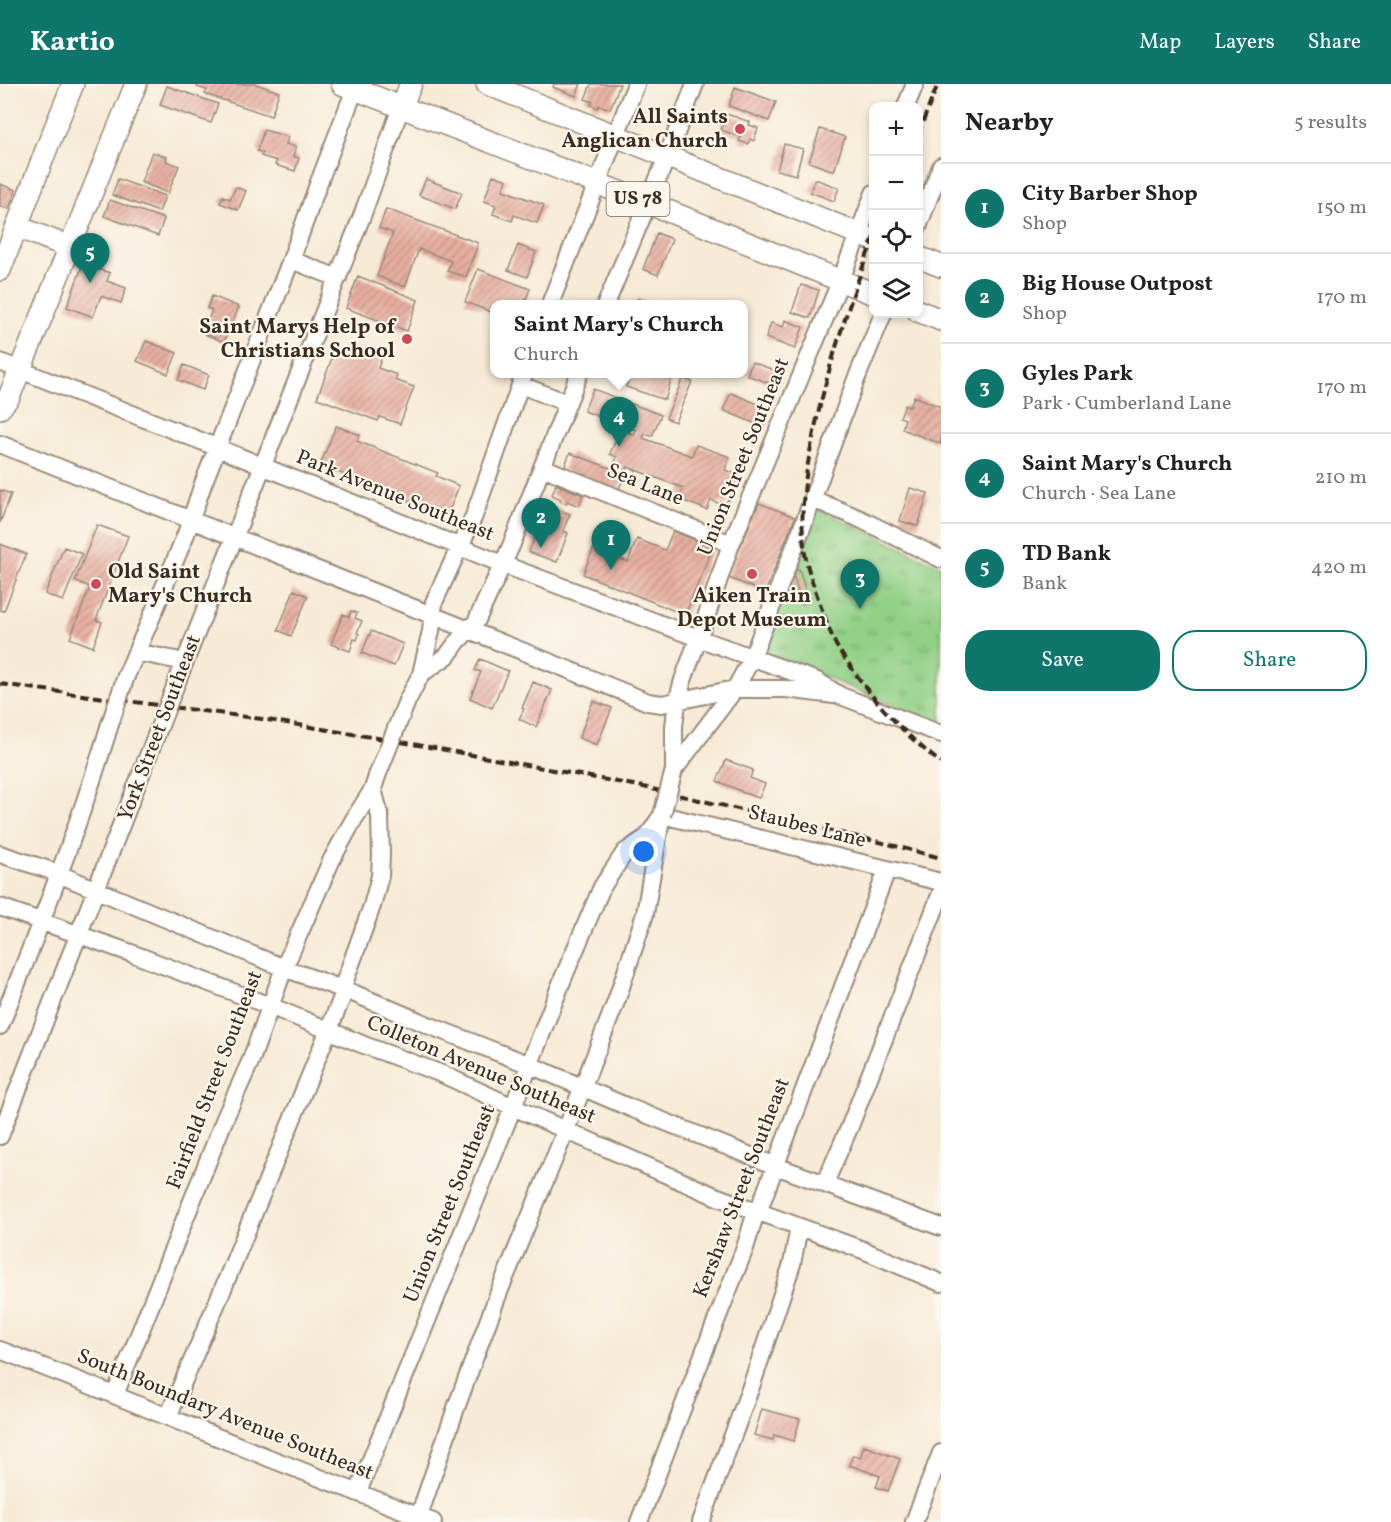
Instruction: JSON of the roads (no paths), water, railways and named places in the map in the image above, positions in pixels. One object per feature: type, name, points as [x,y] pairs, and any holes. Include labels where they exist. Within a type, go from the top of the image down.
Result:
[{"type":"main road","points":[[0,270],[73,84]]},
{"type":"main road","points":[[0,408],[9,397],[135,84]]},
{"type":"main road","name":"York Street Southeast","points":[[401,107],[411,84]]},
{"type":"main road","name":"US 78","points":[[487,84],[866,237]]},
{"type":"main road","points":[[352,86],[401,107]]},
{"type":"main road","name":"US 78","points":[[401,107],[869,293]]},
{"type":"main road","points":[[18,227],[69,247]]},
{"type":"main road","points":[[923,259],[941,266]]},
{"type":"main road","points":[[923,313],[941,320]]},
{"type":"street","points":[[552,300],[636,84]]},
{"type":"street","points":[[608,300],[695,84]]},
{"type":"street","points":[[908,102],[915,84]]},
{"type":"street","name":"York Street Southeast","points":[[0,1026],[91,787],[126,676],[153,616],[291,260],[352,86]]},
{"type":"street","name":"York Street Southeast","points":[[0,1136],[178,679],[338,278],[401,107]]},
{"type":"street","points":[[923,214],[941,166]]},
{"type":"street","name":"Union Street Southeast","points":[[426,1519],[457,1406],[495,1302],[617,999],[645,914],[662,815],[674,770],[674,726],[683,680],[731,544],[840,282],[866,237],[870,210]]},
{"type":"street","points":[[291,260],[338,278]]},
{"type":"street","name":"Union Street Southeast","points":[[674,770],[735,689],[752,658],[855,382],[881,318]]},
{"type":"street","name":"Park Avenue Southeast","points":[[0,363],[218,448],[502,564],[818,681],[841,696],[941,734]]},
{"type":"street","name":"Fairfield Street Southeast","points":[[421,674],[447,656],[476,622],[511,546],[577,378]]},
{"type":"street","points":[[523,379],[567,403]]},
{"type":"street","name":"Fairfield Street Southeast","points":[[115,1395],[250,1060],[284,968],[332,859],[375,782],[421,674],[434,602],[474,516],[523,379]]},
{"type":"street","name":"Park Avenue Southeast","points":[[0,444],[648,702],[662,704],[677,702],[735,689],[786,689],[841,696]]},
{"type":"street","name":"Sea Lane","points":[[542,467],[731,544]]},
{"type":"street","points":[[813,499],[858,518],[941,559]]},
{"type":"street","points":[[136,652],[185,662]]},
{"type":"street","points":[[168,1417],[329,1030],[372,906],[380,876],[381,855],[380,816],[375,782]]},
{"type":"street","name":"Union Street Southeast","points":[[358,1492],[564,976],[602,887],[625,852],[647,837],[662,815]]},
{"type":"street","name":"Staubes Lane","points":[[662,815],[941,882]]},
{"type":"street","name":"Colleton Avenue Southeast","points":[[0,854],[58,874],[284,968],[344,990],[776,1166],[941,1227]]},
{"type":"street","name":"Kershaw Street Southeast","points":[[639,1522],[745,1248],[755,1215],[776,1166],[886,870]]},
{"type":"street","points":[[825,1183],[850,1126],[941,893]]},
{"type":"street","name":"Colleton Avenue Southeast","points":[[0,906],[131,953],[442,1074],[715,1196],[863,1250],[941,1283]]},
{"type":"street","points":[[701,1522],[753,1381],[792,1264],[799,1227]]},
{"type":"street","name":"South Boundary Avenue Southeast","points":[[0,1350],[426,1519]]},
{"type":"street","points":[[914,1522],[941,1453]]},
{"type":"railway","points":[[923,122],[938,84]]},
{"type":"railway","points":[[869,251],[839,336],[810,452],[805,482],[804,544],[807,565],[839,650],[869,692],[891,717],[941,763]]},
{"type":"railway","points":[[0,684],[262,719],[413,744],[639,786],[941,858]]},
{"type":"place","name":"All Saints Anglican Church","points":[[740,129]]},
{"type":"place","name":"TD Bank","points":[[90,283]]},
{"type":"place","name":"Saint Marys Help of Christians School","points":[[407,339]]},
{"type":"place","name":"Saint Mary's Church","points":[[619,447]]},
{"type":"place","name":"Big House Outpost","points":[[541,548]]},
{"type":"place","name":"City Barber Shop","points":[[611,570]]},
{"type":"place","name":"Aiken Train Depot Museum","points":[[752,574]]},
{"type":"place","name":"Old Saint Mary's Church","points":[[96,584]]},
{"type":"place","name":"Gyles Park","points":[[860,609]]}]
